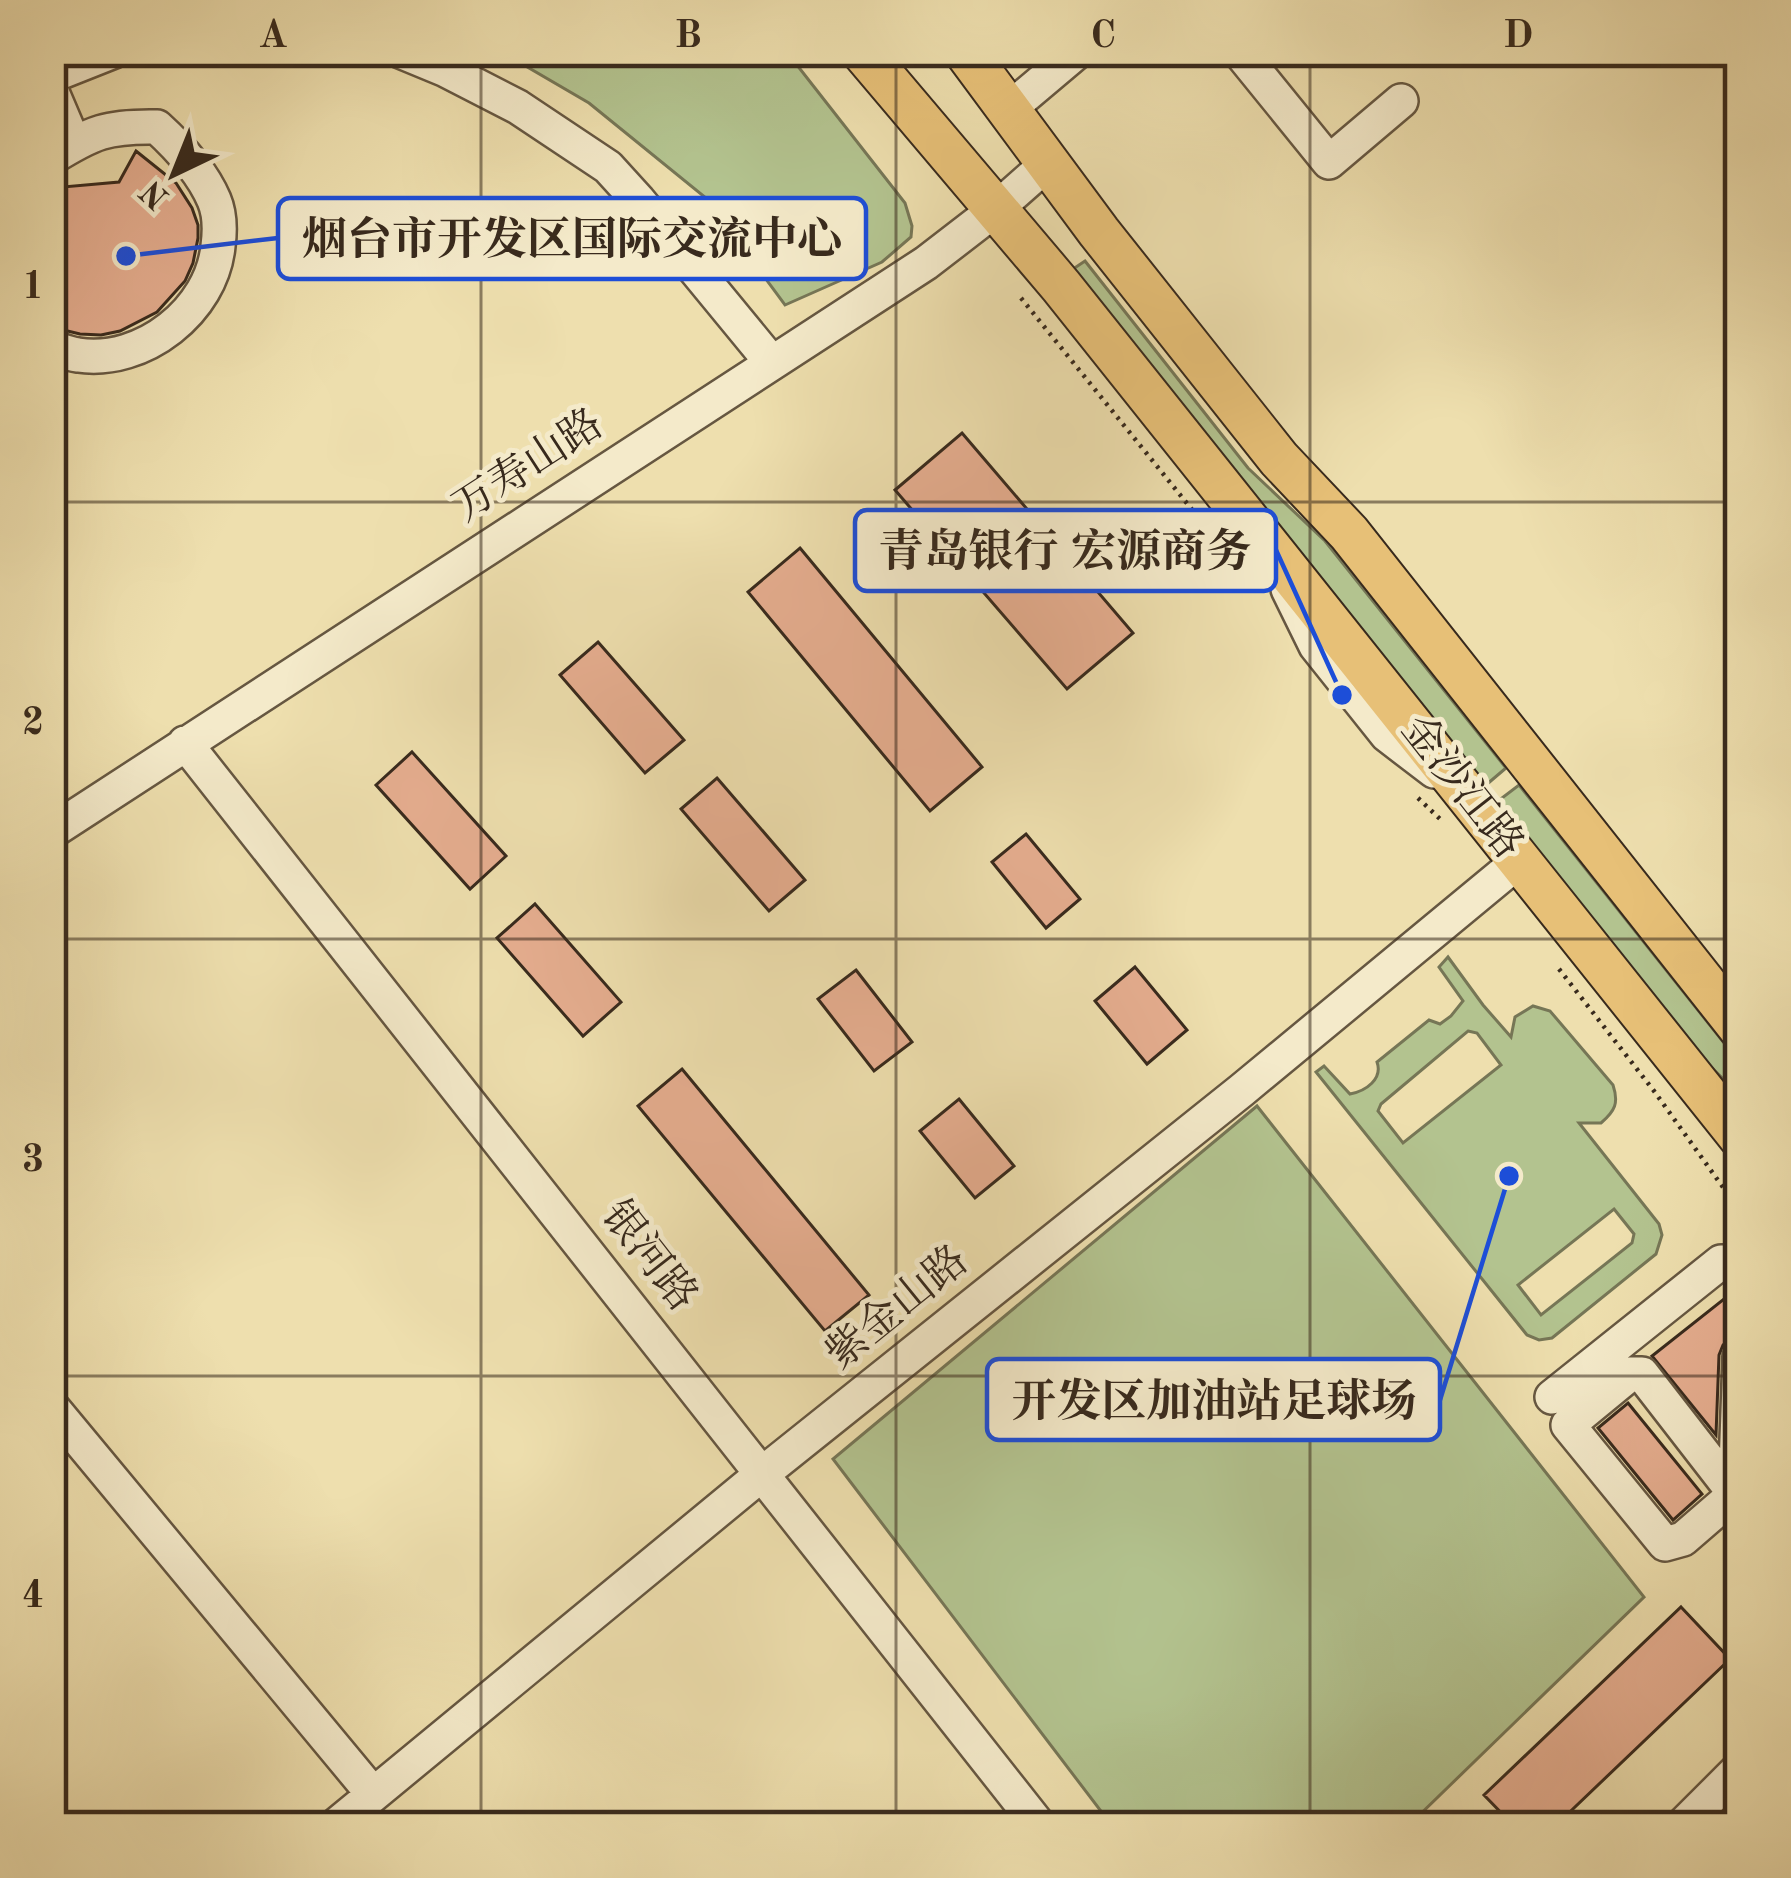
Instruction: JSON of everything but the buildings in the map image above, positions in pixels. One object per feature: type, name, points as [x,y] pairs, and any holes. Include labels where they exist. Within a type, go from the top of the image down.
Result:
[{"type":"main road","name":"金沙江路","points":[[862,51],[1061,286],[1740,1137]]},
{"type":"main road","name":"金沙江路","points":[[964,51],[1279,459],[1349,532],[1740,1028]]},
{"type":"street","points":[[51,76],[115,51]]},
{"type":"street","points":[[400,51],[518,107],[608,167],[772,363]]},
{"type":"street","points":[[1007,110],[1078,51]]},
{"type":"street","points":[[1239,51],[1329,162],[1401,101]]},
{"type":"street","points":[[51,90],[62,151],[85,136],[122,127],[157,127],[195,169],[216,203],[220,229],[216,266],[202,296],[152,341],[119,352],[80,356],[51,347]]},
{"type":"street","name":"万寿山路","points":[[51,832],[926,263],[1047,164]]},
{"type":"street","name":"银河路","points":[[185,743],[1040,1827]]},
{"type":"street","name":"紫金山路","points":[[334,1827],[1519,861]]},
{"type":"street","points":[[1552,1397],[1721,1262],[1731,1262],[1740,1273]]},
{"type":"street","points":[[1737,1501],[1740,1357]]},
{"type":"street","points":[[1630,1374],[1642,1374],[1737,1501],[1683,1539],[1665,1544],[1568,1425],[1630,1374]]},
{"type":"street","points":[[51,1406],[374,1794]]},
{"type":"street","points":[[1681,1827],[1740,1768]]},
{"type":"green space","points":[[500,51],[786,51],[905,203],[911,237],[882,262],[785,305],[706,198],[589,103]]},
{"type":"green space","points":[[1085,261],[1248,468],[1325,541],[1506,768],[1486,785],[1073,269]]},
{"type":"green space","points":[[1519,785],[1740,1063],[1740,1095],[1687,1044],[1498,801]]},
{"type":"green space","points":[[1448,957],[1511,1037],[1515,1017],[1533,1006],[1550,1011],[1615,1091],[1614,1106],[1601,1123],[1579,1123],[1659,1224],[1662,1235],[1656,1254],[1552,1338],[1527,1335],[1316,1072],[1324,1066],[1350,1094],[1362,1090],[1375,1079],[1377,1062],[1429,1020],[1440,1024],[1451,1016],[1463,1001],[1439,967]],"holes":[[[1468,1031],[1477,1033],[1501,1065],[1403,1143],[1378,1111],[1381,1104]],[[1614,1209],[1634,1234],[1632,1243],[1541,1315],[1518,1285]]]},
{"type":"green space","points":[[1257,1106],[1644,1597],[1407,1827],[1113,1827],[833,1459]]},
{"type":"place","name":"烟台市开发区国际交流中心","points":[[126,256]]},
{"type":"place","name":"青岛银行 宏源商务","points":[[1342,695]]},
{"type":"place","name":"开发区加油站足球场","points":[[1509,1176]]}]
